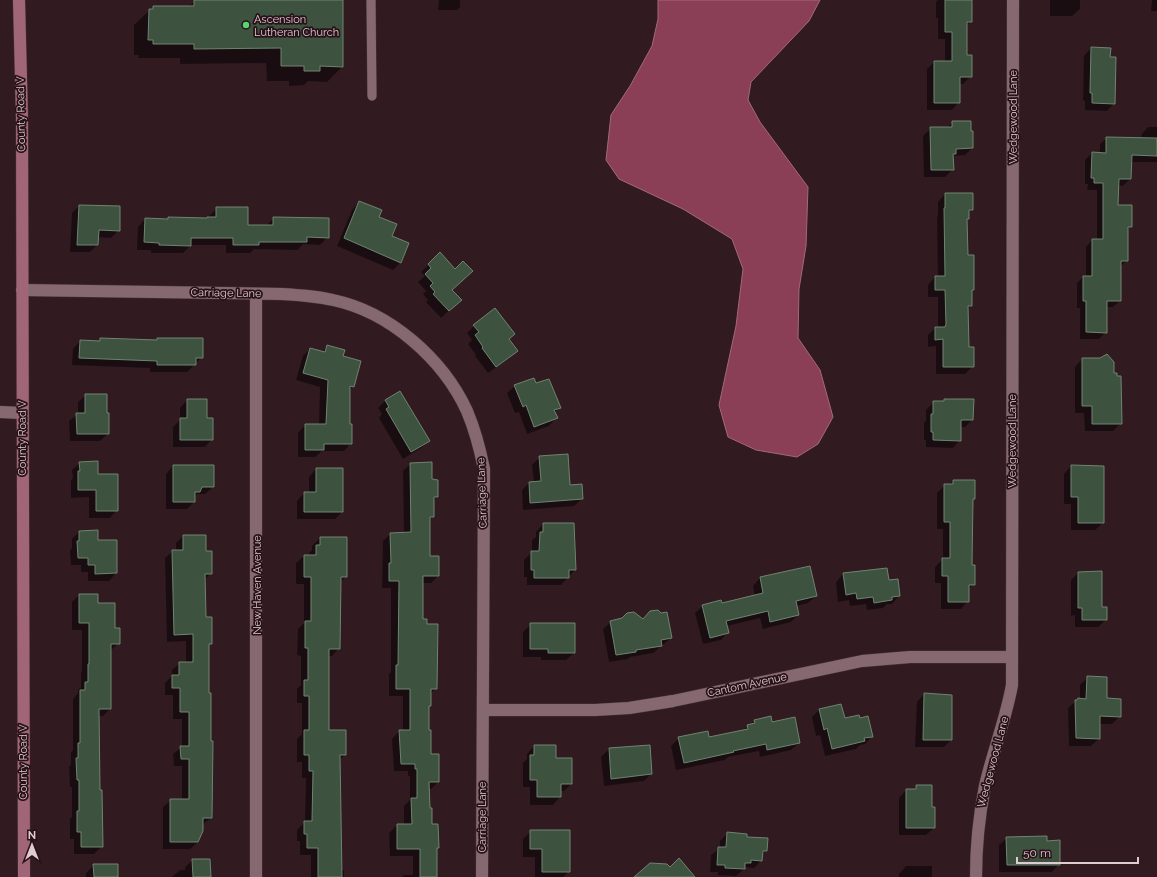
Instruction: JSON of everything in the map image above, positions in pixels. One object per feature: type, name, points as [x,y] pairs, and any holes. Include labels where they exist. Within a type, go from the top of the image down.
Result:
[{"type":"main road","name":"County Road V","points":[[19,0],[22,118],[24,877]]},
{"type":"street","name":"Wedgewood Lane","points":[[976,877],[977,839],[980,812],[1012,684],[1014,0]]},
{"type":"street","name":"Carriage Lane","points":[[22,290],[256,294],[308,296],[334,300],[364,310],[388,323],[420,349],[444,374],[463,404],[475,430],[484,469],[482,877]]},
{"type":"street","name":"New Haven Avenue","points":[[256,294],[256,877]]},
{"type":"street","points":[[0,412],[22,412]]},
{"type":"street","name":"Cantom Avenue","points":[[482,710],[595,710],[629,708],[673,701],[862,661],[910,657],[1012,657]]},
{"type":"lane","points":[[371,0],[372,96]]},
{"type":"shaded area","points":[[658,0],[820,0],[809,21],[751,82],[748,100],[760,122],[808,187],[806,246],[799,289],[798,338],[820,370],[833,417],[818,444],[797,457],[756,450],[728,437],[719,405],[736,326],[743,269],[732,239],[683,209],[619,179],[606,160],[611,115],[630,86],[652,46],[658,19]]},
{"type":"building","name":"Ascension Lutheran Church","points":[[194,0],[343,0],[343,67],[320,66],[320,71],[304,71],[304,66],[281,66],[281,48],[194,49],[194,44],[153,44],[153,40],[148,40],[149,9],[153,9],[153,6],[194,6]]},
{"type":"building","points":[[945,0],[972,0],[972,22],[967,22],[967,55],[972,55],[972,77],[960,77],[960,103],[934,103],[934,61],[952,61],[952,32],[945,32]]},
{"type":"building","points":[[1091,47],[1111,48],[1110,57],[1116,57],[1115,104],[1092,103],[1092,93],[1090,93]]},
{"type":"building","points":[[952,121],[971,121],[971,131],[973,131],[973,148],[956,149],[956,154],[953,154],[954,170],[931,170],[930,127],[952,127]]},
{"type":"building","points":[[1106,137],[1157,138],[1157,156],[1132,155],[1131,179],[1119,179],[1118,205],[1132,205],[1132,227],[1128,227],[1128,261],[1121,261],[1121,301],[1107,301],[1107,333],[1086,332],[1086,301],[1083,301],[1083,276],[1092,276],[1092,239],[1103,239],[1103,183],[1094,183],[1094,178],[1091,178],[1092,152],[1106,153]]},
{"type":"building","points":[[945,193],[973,193],[973,210],[969,210],[969,219],[967,219],[968,255],[974,255],[974,290],[972,290],[972,306],[968,306],[969,347],[974,347],[974,367],[943,367],[943,339],[935,340],[935,327],[945,327],[946,324],[945,290],[935,290],[935,276],[945,276]]},
{"type":"building","points":[[359,201],[382,210],[379,217],[397,224],[392,236],[409,243],[401,263],[344,238]]},
{"type":"building","points":[[79,205],[120,206],[120,231],[99,230],[98,245],[77,245]]},
{"type":"building","points":[[216,207],[248,207],[248,225],[273,225],[273,217],[329,218],[329,238],[307,237],[307,242],[259,242],[259,245],[233,245],[233,238],[191,238],[191,246],[159,245],[159,243],[144,242],[145,218],[168,219],[168,217],[216,217]]},
{"type":"building","points":[[440,252],[455,269],[463,261],[473,271],[452,290],[462,300],[449,311],[433,294],[435,292],[430,286],[433,283],[425,274],[431,268],[428,264]]},
{"type":"building","points":[[495,308],[515,334],[509,339],[518,351],[496,367],[482,348],[483,347],[475,335],[479,332],[473,325]]},
{"type":"building","points":[[100,338],[157,340],[157,338],[203,338],[203,358],[196,358],[196,365],[157,365],[157,361],[79,358],[80,340],[100,341]]},
{"type":"building","points":[[327,345],[345,350],[343,356],[361,361],[354,387],[350,386],[350,424],[352,424],[352,444],[324,444],[324,450],[305,450],[305,424],[326,424],[328,380],[303,373],[310,348],[325,352]]},
{"type":"building","points":[[1107,354],[1114,362],[1114,373],[1117,373],[1117,376],[1121,376],[1122,424],[1092,424],[1092,406],[1082,406],[1082,358],[1100,358]]},
{"type":"building","points":[[534,378],[536,383],[549,379],[561,408],[554,410],[558,418],[534,427],[526,405],[523,407],[514,385]]},
{"type":"building","points":[[400,391],[430,441],[411,452],[386,409],[389,407],[385,400]]},
{"type":"building","points":[[85,394],[107,394],[109,434],[77,434],[76,413],[85,413]]},
{"type":"building","points":[[187,399],[207,399],[207,418],[213,418],[213,440],[180,440],[180,418],[187,418]]},
{"type":"building","points":[[944,399],[974,399],[973,420],[961,420],[961,441],[933,440],[933,432],[931,432],[931,414],[933,414],[933,401],[944,401]]},
{"type":"building","points":[[568,454],[570,485],[582,484],[583,499],[530,503],[529,482],[541,481],[539,456]]},
{"type":"building","points":[[98,461],[98,474],[118,474],[118,511],[96,511],[96,490],[78,490],[78,471],[80,471],[79,462]]},
{"type":"building","points":[[432,462],[432,479],[438,480],[438,497],[434,497],[434,517],[430,517],[430,556],[439,556],[439,576],[423,576],[423,619],[427,619],[427,624],[438,624],[437,689],[431,689],[429,730],[431,730],[431,754],[439,754],[439,782],[429,782],[432,824],[438,824],[439,848],[437,848],[437,877],[420,877],[420,849],[397,849],[397,824],[412,824],[411,798],[417,798],[417,769],[415,769],[415,764],[401,764],[399,730],[410,730],[410,689],[396,689],[396,665],[398,665],[399,581],[389,581],[389,563],[391,563],[390,533],[411,532],[410,463]]},
{"type":"building","points":[[173,465],[214,465],[214,487],[202,487],[200,492],[195,492],[195,502],[173,502]]},
{"type":"building","points":[[1071,465],[1104,466],[1104,523],[1078,523],[1078,497],[1071,497]]},
{"type":"building","points":[[316,468],[343,468],[343,512],[304,512],[304,492],[316,492]]},
{"type":"building","points":[[953,480],[975,480],[975,499],[973,499],[972,565],[975,565],[975,585],[969,585],[969,602],[948,602],[948,576],[942,576],[942,558],[950,558],[950,522],[944,522],[944,484],[953,484]]},
{"type":"building","points":[[543,523],[574,523],[576,570],[569,570],[569,578],[534,578],[534,570],[531,570],[531,551],[539,551],[540,532],[543,532]]},
{"type":"building","points":[[98,530],[98,540],[117,540],[117,573],[95,574],[95,565],[88,565],[88,558],[78,558],[77,541],[79,541],[79,531]]},
{"type":"building","points":[[183,535],[206,535],[206,551],[212,551],[212,574],[205,574],[206,617],[212,617],[212,644],[209,644],[209,693],[211,693],[211,741],[213,741],[212,818],[203,818],[203,831],[198,842],[170,842],[170,799],[189,799],[189,759],[181,759],[180,746],[189,746],[189,712],[180,712],[180,688],[172,688],[172,675],[179,675],[179,662],[193,662],[193,634],[174,635],[172,550],[183,550]]},
{"type":"building","points":[[320,537],[347,537],[347,577],[341,577],[340,649],[329,649],[329,730],[346,730],[346,755],[340,755],[342,877],[318,877],[318,848],[307,848],[307,834],[304,834],[304,821],[312,821],[313,771],[309,771],[309,755],[304,755],[304,730],[309,730],[309,696],[304,696],[304,680],[308,680],[308,648],[305,648],[305,621],[311,621],[311,577],[304,577],[304,555],[316,555],[316,545],[320,545]]},
{"type":"building","points":[[810,566],[817,596],[796,601],[799,615],[770,622],[768,611],[726,621],[729,633],[710,638],[702,605],[721,600],[722,603],[763,593],[760,577]]},
{"type":"building","points":[[887,568],[889,580],[898,579],[900,596],[892,597],[892,600],[874,603],[873,597],[857,599],[856,593],[846,595],[843,573]]},
{"type":"building","points":[[1102,571],[1102,607],[1107,607],[1107,620],[1082,620],[1082,608],[1078,608],[1078,572]]},
{"type":"building","points":[[79,594],[98,594],[98,603],[115,603],[115,628],[120,628],[120,644],[111,644],[111,709],[99,709],[100,790],[102,790],[103,847],[81,847],[81,832],[77,832],[79,780],[77,780],[76,758],[78,758],[78,743],[80,743],[80,690],[85,690],[85,682],[88,682],[89,664],[89,623],[79,623]]},
{"type":"building","points":[[658,610],[661,613],[667,612],[672,638],[661,640],[662,646],[616,655],[610,621],[622,618],[627,613],[634,612],[643,619],[650,611]]},
{"type":"building","points":[[530,623],[575,623],[575,653],[548,653],[548,649],[530,649]]},
{"type":"building","points":[[1087,676],[1107,677],[1107,698],[1121,699],[1121,717],[1100,716],[1100,739],[1076,738],[1075,700],[1078,698],[1086,699]]},
{"type":"building","points":[[924,693],[952,695],[952,740],[923,740]]},
{"type":"building","points":[[841,704],[845,718],[859,715],[860,718],[868,716],[873,737],[864,738],[865,741],[832,749],[827,728],[824,730],[819,709]]},
{"type":"building","points":[[771,716],[772,722],[795,717],[800,743],[767,750],[766,744],[684,763],[678,737],[708,731],[709,737],[748,729],[747,725],[755,723],[754,720]]},
{"type":"building","points":[[534,745],[556,745],[556,758],[572,758],[572,784],[561,784],[561,797],[537,797],[537,780],[530,780],[530,755],[534,755]]},
{"type":"building","points":[[650,745],[652,774],[611,779],[609,748]]},
{"type":"building","points":[[916,785],[932,785],[932,807],[935,807],[935,828],[906,828],[906,789],[916,789]]},
{"type":"building","points":[[530,830],[570,830],[570,872],[542,872],[542,849],[530,849]]},
{"type":"building","points":[[727,832],[747,834],[747,837],[768,838],[767,851],[763,851],[762,861],[751,860],[751,863],[745,863],[745,869],[725,868],[725,865],[717,865],[718,847],[726,847]]},
{"type":"building","points":[[1047,836],[1047,841],[1060,840],[1060,865],[1007,865],[1006,837]]},
{"type":"building","points":[[679,858],[695,877],[634,877],[650,863],[667,864],[670,867]]},
{"type":"building","points":[[192,859],[210,859],[211,877],[193,877]]},
{"type":"building","points":[[93,864],[118,864],[118,877],[94,877]]},
{"type":"place","name":"Ascension Lutheran Church","points":[[246,25]]}]
